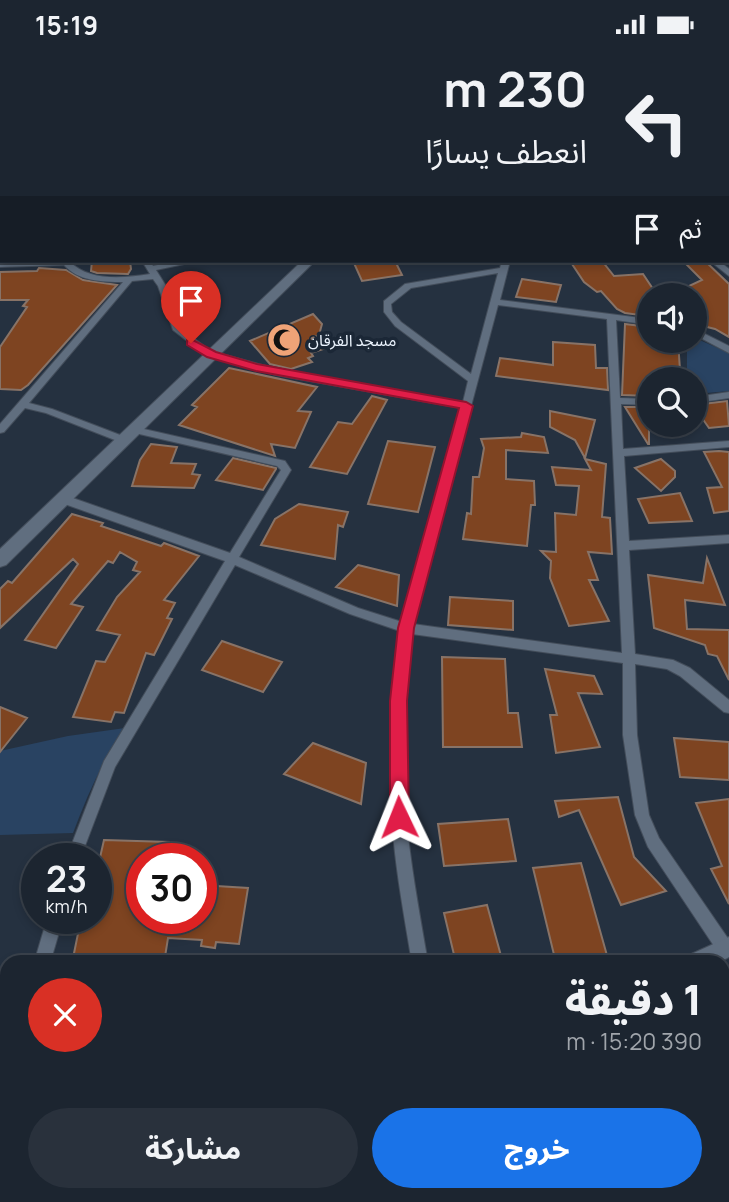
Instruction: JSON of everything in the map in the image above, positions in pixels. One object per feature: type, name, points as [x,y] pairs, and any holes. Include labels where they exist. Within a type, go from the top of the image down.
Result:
[{"type":"main road","points":[[0,560],[307,263]]},
{"type":"street","points":[[0,265],[43,263]]},
{"type":"street","points":[[66,263],[83,274],[129,280],[180,263]]},
{"type":"street","points":[[147,263],[154,272],[179,333],[212,355],[276,372],[466,406]]},
{"type":"street","points":[[420,955],[403,862],[398,801],[399,701],[406,628],[505,265],[408,286],[387,303],[388,312],[398,324],[473,380]]},
{"type":"street","points":[[0,430],[129,280]]},
{"type":"street","points":[[495,302],[637,320]]},
{"type":"street","points":[[611,316],[629,658],[630,734],[646,827],[727,948]]},
{"type":"street","points":[[707,338],[729,350]]},
{"type":"street","points":[[707,398],[729,395]]},
{"type":"street","points":[[615,401],[637,402]]},
{"type":"street","points":[[22,404],[130,435],[256,455],[286,467],[285,475],[230,558],[109,765],[79,843]]},
{"type":"street","points":[[617,453],[729,444]]},
{"type":"street","points":[[63,499],[230,558],[354,611],[406,628],[669,664],[684,672],[729,708]]},
{"type":"street","points":[[622,546],[729,540]]},
{"type":"street","points":[[44,955],[51,934]]},
{"type":"shaded area","points":[[707,343],[729,353],[729,391],[707,393],[707,367],[687,367],[687,353],[707,353]]},
{"type":"shaded area","points":[[125,728],[96,779],[73,833],[0,835],[0,751],[68,736]]},
{"type":"building","points":[[92,263],[130,263],[128,274],[91,271]]},
{"type":"building","points":[[354,263],[396,263],[402,275],[362,281]]},
{"type":"building","points":[[571,263],[604,263],[614,276],[643,274],[649,283],[637,283],[637,315],[617,309],[601,291],[597,292],[584,282]]},
{"type":"building","points":[[707,263],[729,284],[729,337],[707,327],[707,283],[696,283],[702,280],[686,264]]},
{"type":"building","points":[[39,268],[66,270],[83,280],[117,285],[28,385],[21,390],[0,389],[0,347],[27,307],[23,306],[28,300],[0,300],[0,272],[37,271]]},
{"type":"building","points":[[522,279],[561,285],[556,302],[516,297]]},
{"type":"building","points":[[210,281],[212,292],[197,305],[190,288]]},
{"type":"building","name":"مسجد الفرقان","points":[[313,314],[322,324],[319,335],[311,338],[323,349],[311,353],[313,356],[308,358],[312,362],[291,369],[270,364],[250,341]]},
{"type":"building","points":[[625,324],[637,326],[637,353],[679,353],[680,367],[637,367],[637,396],[622,395]]},
{"type":"building","points":[[553,342],[595,345],[596,368],[607,368],[608,390],[496,376],[500,358],[553,365]]},
{"type":"building","points":[[229,368],[317,387],[298,411],[311,412],[295,448],[271,444],[275,456],[179,425],[197,407],[192,405]]},
{"type":"building","points":[[372,396],[387,400],[347,474],[310,467],[338,422],[352,424]]},
{"type":"building","points":[[727,401],[729,426],[709,428],[707,404]]},
{"type":"building","points":[[625,407],[637,407],[637,426]]},
{"type":"building","points":[[550,411],[595,420],[585,458],[575,440],[550,427]]},
{"type":"building","points":[[522,433],[544,437],[548,453],[506,450],[506,479],[534,481],[535,505],[531,505],[527,546],[463,539],[467,513],[471,514],[473,477],[479,477],[484,448],[481,439],[521,437]]},
{"type":"building","points":[[388,441],[435,447],[418,512],[368,504]]},
{"type":"building","points":[[151,444],[177,447],[171,463],[196,464],[192,474],[200,475],[194,488],[132,486],[140,460]]},
{"type":"building","points":[[704,452],[729,452],[729,511],[714,513],[707,488],[722,487]]},
{"type":"building","points":[[233,458],[276,469],[263,490],[216,480]]},
{"type":"building","points":[[585,459],[606,464],[602,517],[610,518],[612,554],[588,552],[598,580],[589,580],[609,621],[569,626],[550,578],[551,561],[541,551],[556,552],[555,513],[576,515],[579,486],[556,485],[552,467],[591,470]]},
{"type":"building","points":[[661,459],[675,471],[675,477],[661,491],[635,468]]},
{"type":"building","points":[[680,493],[692,521],[649,523],[638,499]]},
{"type":"building","points":[[299,504],[348,512],[343,527],[338,525],[335,559],[261,545],[275,519]]},
{"type":"building","points":[[72,514],[161,546],[164,543],[199,556],[164,600],[175,603],[167,618],[172,619],[154,655],[146,653],[124,713],[115,712],[111,722],[73,717],[96,661],[105,662],[120,635],[97,630],[117,597],[140,572],[133,570],[137,562],[120,552],[113,563],[108,561],[71,604],[83,607],[56,648],[25,640],[78,564],[73,559],[0,628],[0,589],[8,581],[12,583]]},
{"type":"building","points":[[707,558],[725,605],[685,600],[687,629],[729,630],[729,680],[717,656],[708,654],[705,645],[654,628],[648,575],[703,583]]},
{"type":"building","points":[[358,565],[399,575],[397,606],[336,587]]},
{"type":"building","points":[[450,597],[513,601],[513,630],[448,625]]},
{"type":"building","points":[[222,641],[282,662],[263,692],[202,670]]},
{"type":"building","points":[[442,657],[505,659],[508,713],[518,713],[522,747],[443,747]]},
{"type":"building","points":[[545,669],[594,676],[602,694],[578,693],[600,747],[556,753],[550,715],[557,715]]},
{"type":"building","points":[[0,707],[27,718],[0,752]]},
{"type":"building","points":[[674,738],[729,742],[729,780],[680,777]]},
{"type":"building","points":[[313,743],[366,763],[361,804],[284,774]]},
{"type":"building","points":[[618,797],[634,857],[666,891],[621,905],[579,810],[559,817],[555,801]]},
{"type":"building","points":[[729,799],[729,904],[711,869],[722,866],[696,803]]},
{"type":"building","points":[[508,819],[516,861],[444,866],[438,824]]},
{"type":"building","points":[[104,840],[169,842],[126,843],[126,934],[217,934],[217,886],[248,888],[239,944],[216,942],[215,948],[201,946],[202,940],[168,938],[165,955],[74,955],[78,934],[112,934],[112,843],[103,843]]},
{"type":"building","points":[[581,863],[607,955],[554,955],[533,868]]},
{"type":"building","points":[[487,905],[501,955],[454,955],[444,913]]},
{"type":"place","name":"مسجد الفرقان","points":[[284,340]]},
{"type":"route","points":[[191,343],[212,355],[256,367],[466,406],[406,628],[399,701],[399,817]]}]
